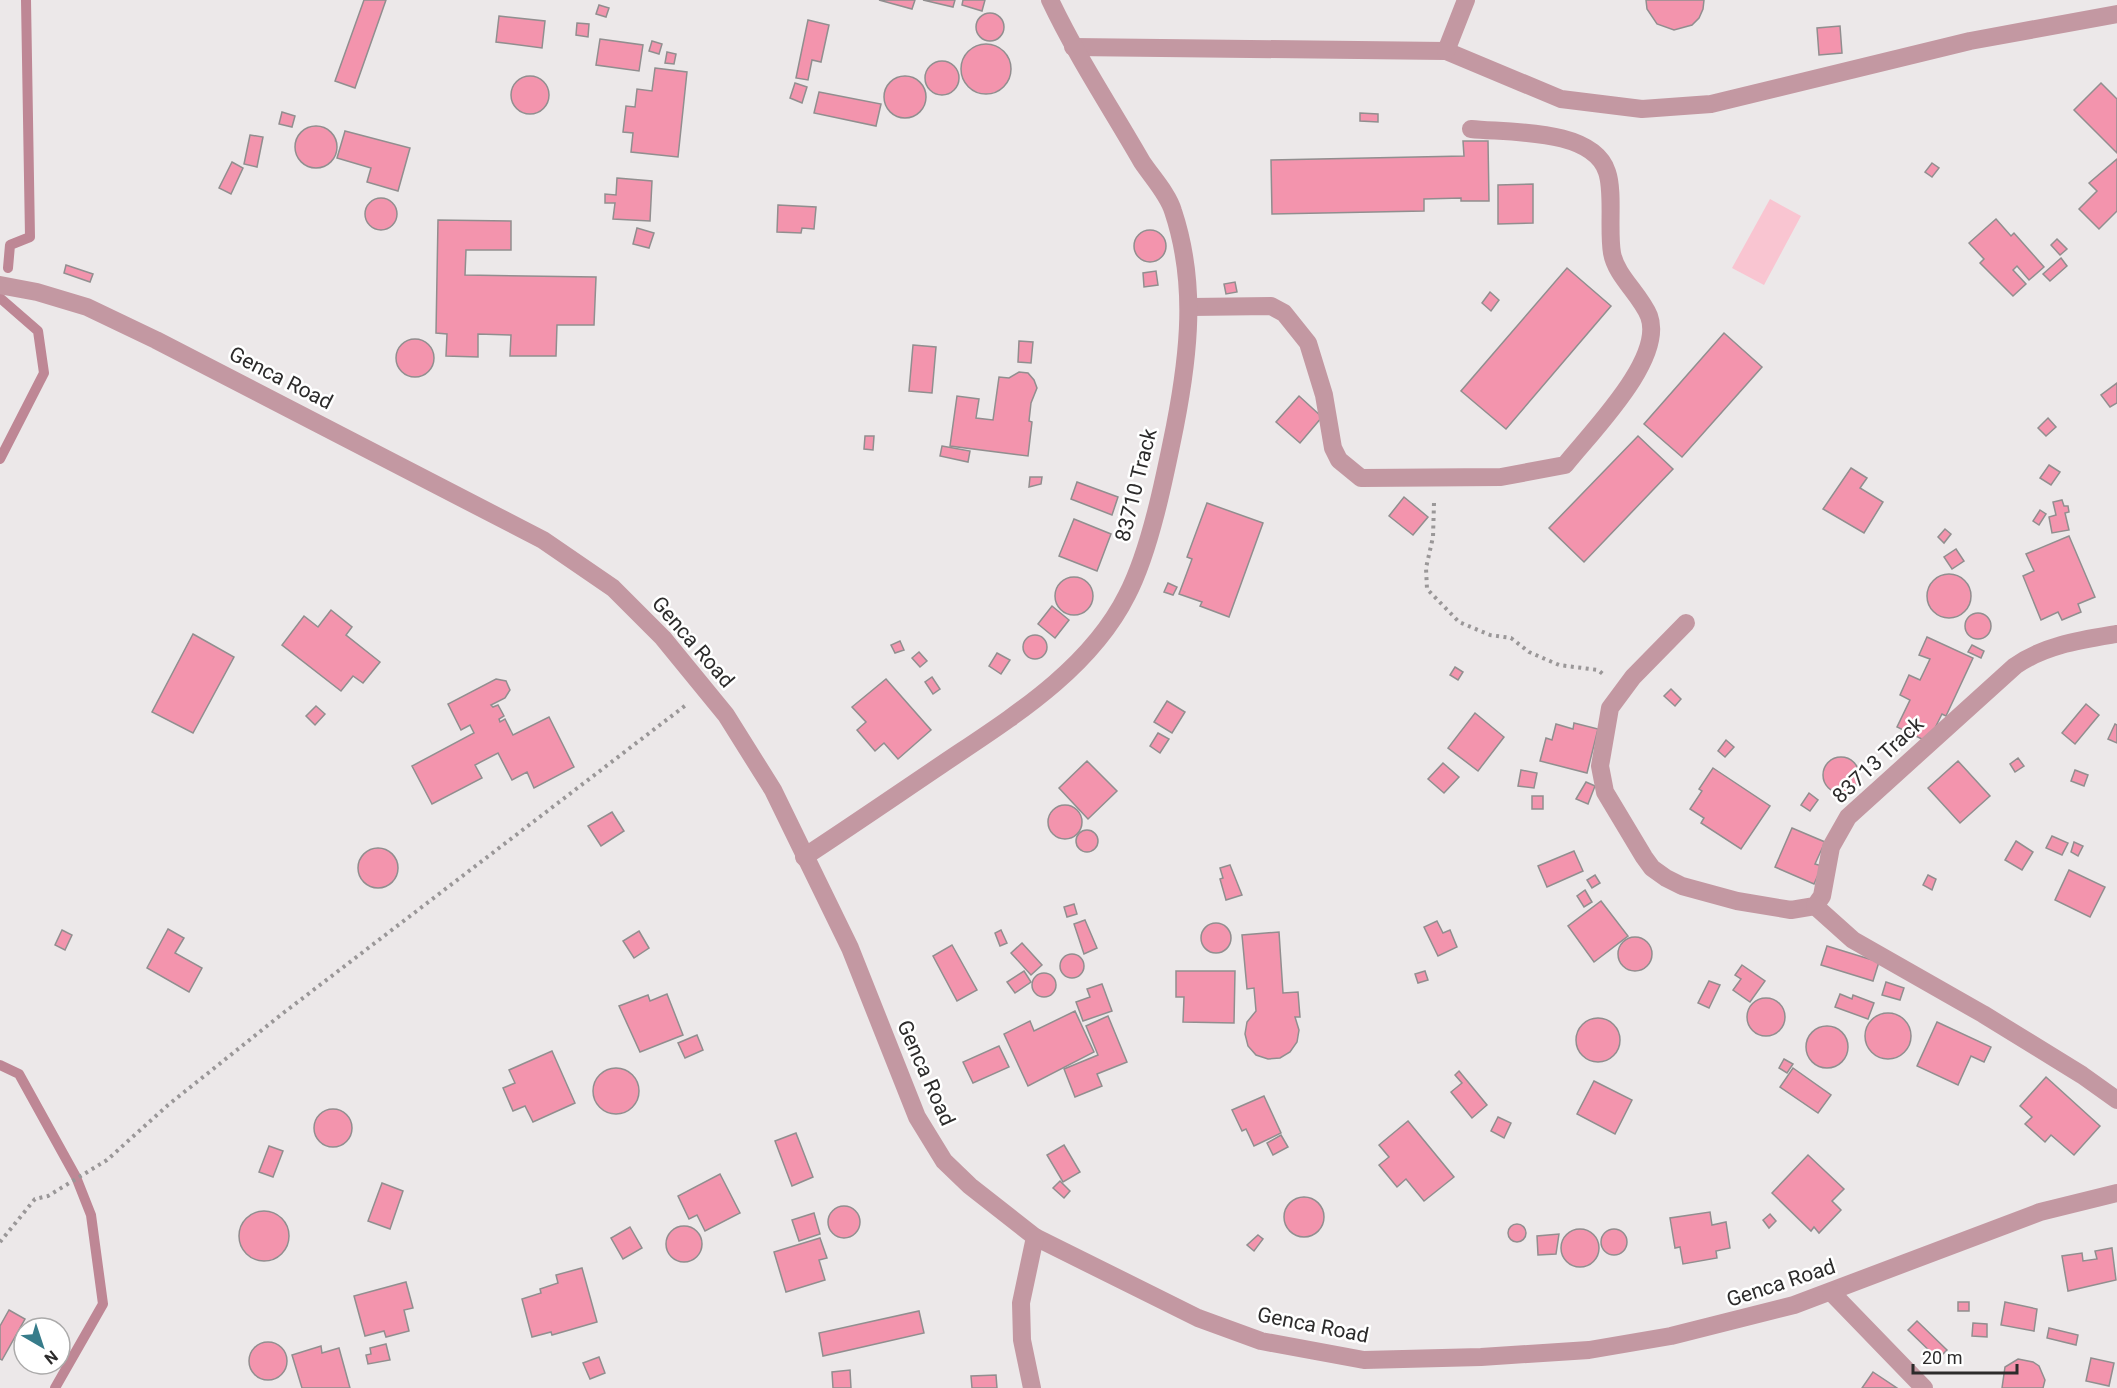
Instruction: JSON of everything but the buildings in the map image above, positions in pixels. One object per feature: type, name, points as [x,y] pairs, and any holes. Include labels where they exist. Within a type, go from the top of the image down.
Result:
[{"type":"street","name":"83710 Track","points":[[804,857],[1010,719],[1068,672],[1108,626],[1127,595],[1139,566],[1167,467],[1184,380],[1191,307],[1173,209],[1073,47],[1050,0]]},
{"type":"street","points":[[1446,51],[1466,0]]},
{"type":"street","points":[[1073,47],[1446,51],[1561,99],[1642,109],[1711,104],[1970,41],[2117,14]]},
{"type":"street","points":[[1191,307],[1271,306],[1284,313],[1308,343],[1324,395],[1333,448],[1339,460],[1361,478],[1501,477],[1565,465],[1625,389],[1645,358],[1652,337],[1651,321],[1645,306],[1614,261],[1607,172],[1600,159],[1585,145],[1569,139],[1471,129]]},
{"type":"street","name":"Genca Road","points":[[0,285],[37,292],[87,307],[311,418],[543,540],[613,588],[663,638],[726,715],[772,790],[850,948],[917,1117],[938,1152],[970,1186],[1035,1237],[1198,1318],[1261,1341],[1364,1360],[1481,1357],[1589,1350],[1671,1336],[1739,1321],[1831,1292],[2040,1212],[2117,1193]]},
{"type":"street","points":[[1686,623],[1610,708],[1600,766],[1605,792],[1652,868],[1682,886],[1737,901],[1791,910],[1815,906],[1853,940],[1983,1014],[2082,1075],[2117,1100]]},
{"type":"street","name":"83713 Track","points":[[1815,906],[1822,896],[1831,847],[1836,834],[1848,817],[1868,797],[2014,666],[2031,655],[2066,643],[2117,634]]},
{"type":"street","points":[[1032,1388],[1022,1340],[1021,1303],[1035,1237]]},
{"type":"street","points":[[1831,1292],[1924,1388]]},
{"type":"path","points":[[1434,478],[1433,537],[1426,568],[1427,588],[1459,622],[1490,634],[1510,638],[1529,652],[1559,665],[1598,670],[1623,691]]},
{"type":"path","points":[[0,1242],[35,1199],[48,1196],[107,1160],[168,1104],[273,1021],[705,689]]},
{"type":"shaded area","points":[[1770,199],[1801,216],[1764,285],[1732,268]]},
{"type":"waterway","points":[[8,268],[10,245],[30,237],[26,0]]},
{"type":"waterway","points":[[0,298],[38,331],[44,373],[0,459]]},
{"type":"waterway","points":[[0,1065],[19,1074],[76,1177],[91,1215],[103,1304],[55,1388]]}]
